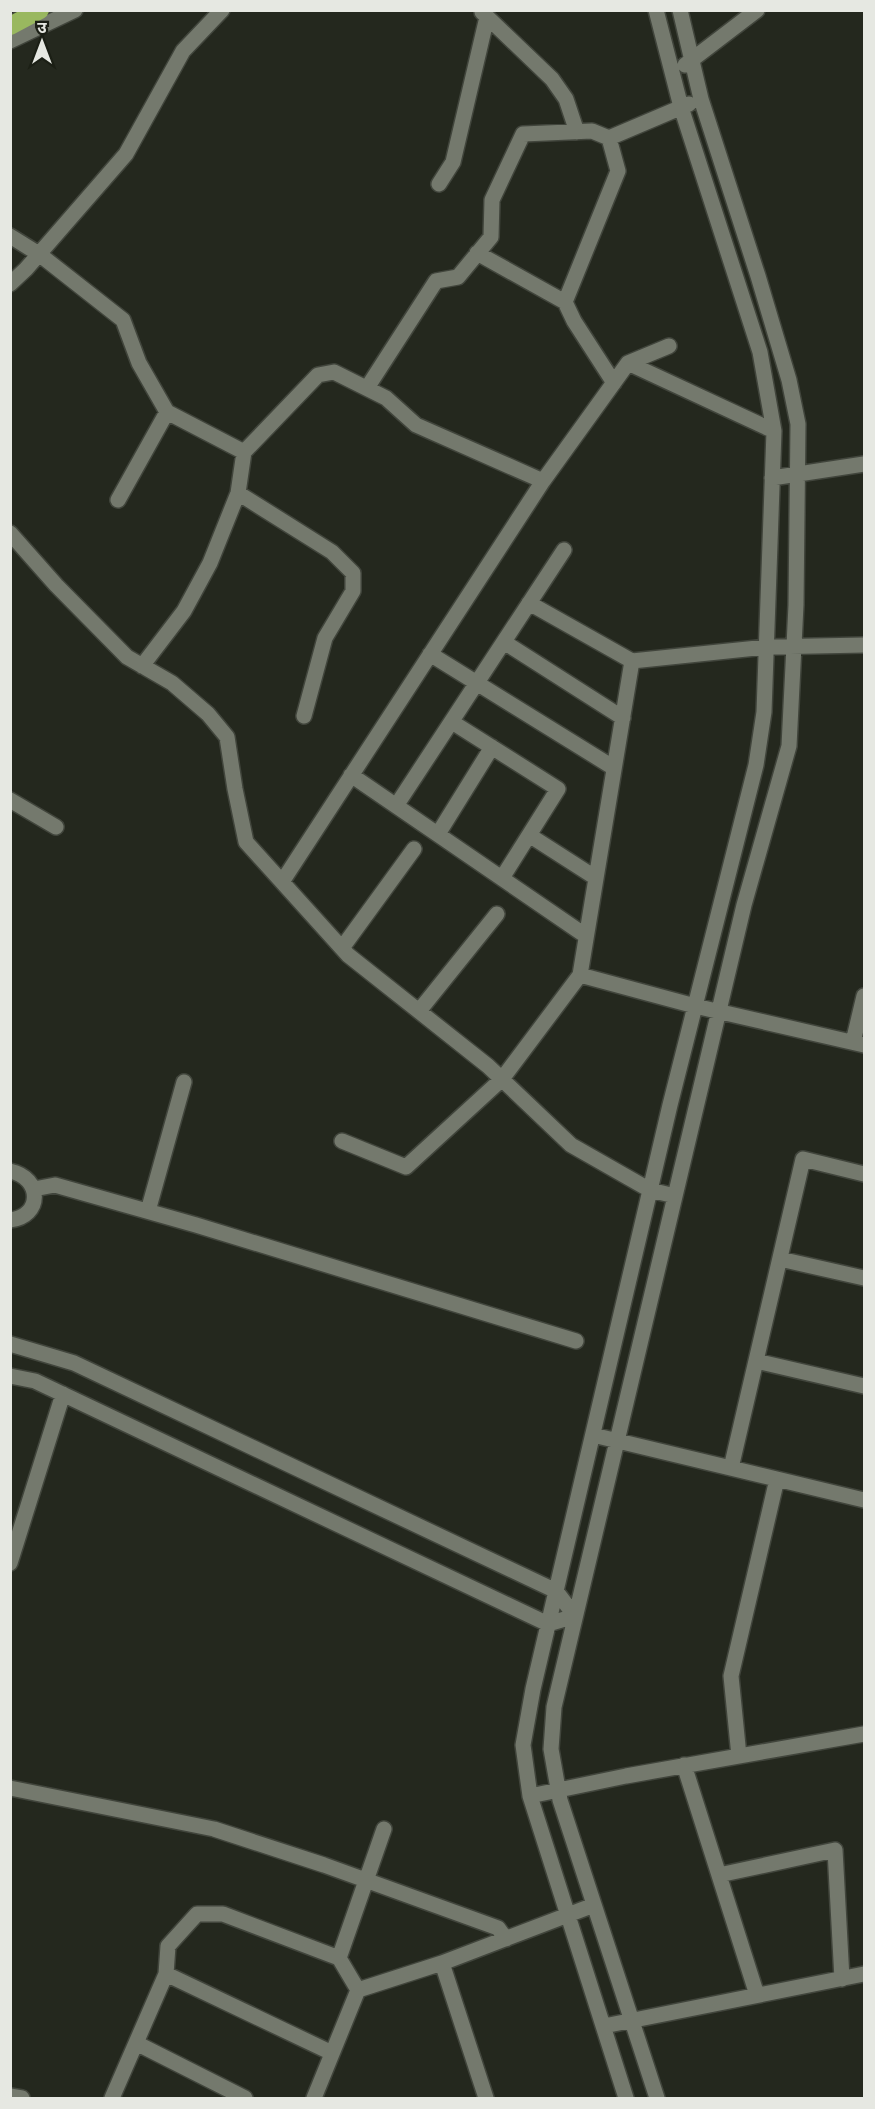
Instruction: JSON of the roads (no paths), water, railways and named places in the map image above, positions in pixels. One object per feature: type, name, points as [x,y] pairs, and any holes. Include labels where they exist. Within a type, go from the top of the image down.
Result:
[{"type":"highway","points":[[10,26],[40,10]]},
{"type":"street","points":[[10,41],[75,10]]},
{"type":"street","points":[[10,284],[126,154],[183,51],[222,10]]},
{"type":"street","points":[[627,2098],[530,1796],[523,1745],[533,1689],[650,1190],[756,765],[764,712],[774,431],[760,352],[681,107],[656,10]]},
{"type":"street","points":[[657,2098],[558,1790],[551,1749],[554,1707],[744,905],[789,746],[794,647],[798,424],[789,380],[758,276],[701,99],[680,10]]},
{"type":"street","points":[[673,74],[757,10]]},
{"type":"street","points":[[483,14],[552,79],[566,99],[577,132]]},
{"type":"street","points":[[439,184],[453,162],[483,14]]},
{"type":"street","points":[[367,388],[436,281],[458,277],[491,237],[492,200],[523,134],[592,131],[609,138],[701,99]]},
{"type":"street","points":[[565,302],[618,171],[609,138]]},
{"type":"street","points":[[10,236],[39,254],[123,320],[140,363],[167,412],[244,452]]},
{"type":"street","points":[[477,254],[565,302],[574,321],[614,383]]},
{"type":"street","points":[[282,882],[543,481],[628,363],[669,346]]},
{"type":"street","points":[[628,363],[774,431]]},
{"type":"street","points":[[142,666],[184,612],[210,563],[238,493],[244,452],[318,375],[334,372],[386,398],[416,425],[543,481]]},
{"type":"street","points":[[118,500],[167,412]]},
{"type":"street","points":[[772,478],[864,464]]},
{"type":"street","points":[[238,493],[332,552],[353,573],[353,591],[325,638],[304,716]]},
{"type":"street","points":[[10,534],[56,585],[127,657],[172,683],[208,714],[227,736],[246,842],[342,948],[502,1079],[571,1145],[650,1190],[675,1196]]},
{"type":"street","points":[[396,806],[564,550]]},
{"type":"street","points":[[529,603],[632,661],[766,648],[864,645]]},
{"type":"street","points":[[504,642],[623,718]]},
{"type":"street","points":[[430,654],[614,768]]},
{"type":"street","points":[[342,1141],[406,1167],[502,1079],[580,975],[632,661]]},
{"type":"street","points":[[452,722],[558,789],[502,878]]},
{"type":"street","points":[[438,834],[492,747]]},
{"type":"street","points":[[351,775],[586,936]]},
{"type":"street","points":[[12,804],[56,827]]},
{"type":"street","points":[[529,835],[596,878]]},
{"type":"street","points":[[342,948],[414,849]]},
{"type":"street","points":[[419,1011],[497,914]]},
{"type":"street","points":[[580,975],[695,1006],[859,1044],[864,996]]},
{"type":"street","points":[[148,1212],[184,1082]]},
{"type":"street","points":[[731,1468],[803,1159],[864,1174]]},
{"type":"street","points":[[10,1171],[21,1173],[34,1189],[31,1209],[24,1216],[10,1220]]},
{"type":"street","points":[[34,1189],[55,1185],[576,1341]]},
{"type":"street","points":[[780,1259],[864,1278]]},
{"type":"street","points":[[10,1344],[74,1363],[556,1592],[575,1616]]},
{"type":"street","points":[[756,1361],[864,1386]]},
{"type":"street","points":[[10,1376],[35,1381],[548,1624],[575,1616]]},
{"type":"street","points":[[10,1563],[63,1394]]},
{"type":"street","points":[[592,1435],[864,1500]]},
{"type":"street","points":[[739,1756],[731,1676],[777,1479]]},
{"type":"street","points":[[530,1796],[864,1734]]},
{"type":"street","points":[[684,1766],[757,1995]]},
{"type":"street","points":[[10,1788],[214,1828],[498,1928],[506,1939]]},
{"type":"street","points":[[339,1958],[384,1829]]},
{"type":"street","points":[[719,1875],[836,1850],[842,1979]]},
{"type":"street","points":[[314,2098],[358,1990],[442,1963],[594,1905]]},
{"type":"street","points":[[112,2098],[166,1974],[168,1946],[197,1914],[223,1914],[339,1958],[358,1990]]},
{"type":"street","points":[[442,1963],[486,2098]]},
{"type":"street","points":[[166,1974],[332,2053]]},
{"type":"street","points":[[604,2026],[864,1974]]},
{"type":"street","points":[[136,2043],[245,2098]]},
{"type":"street","points":[[10,2096],[22,2098]]}]
